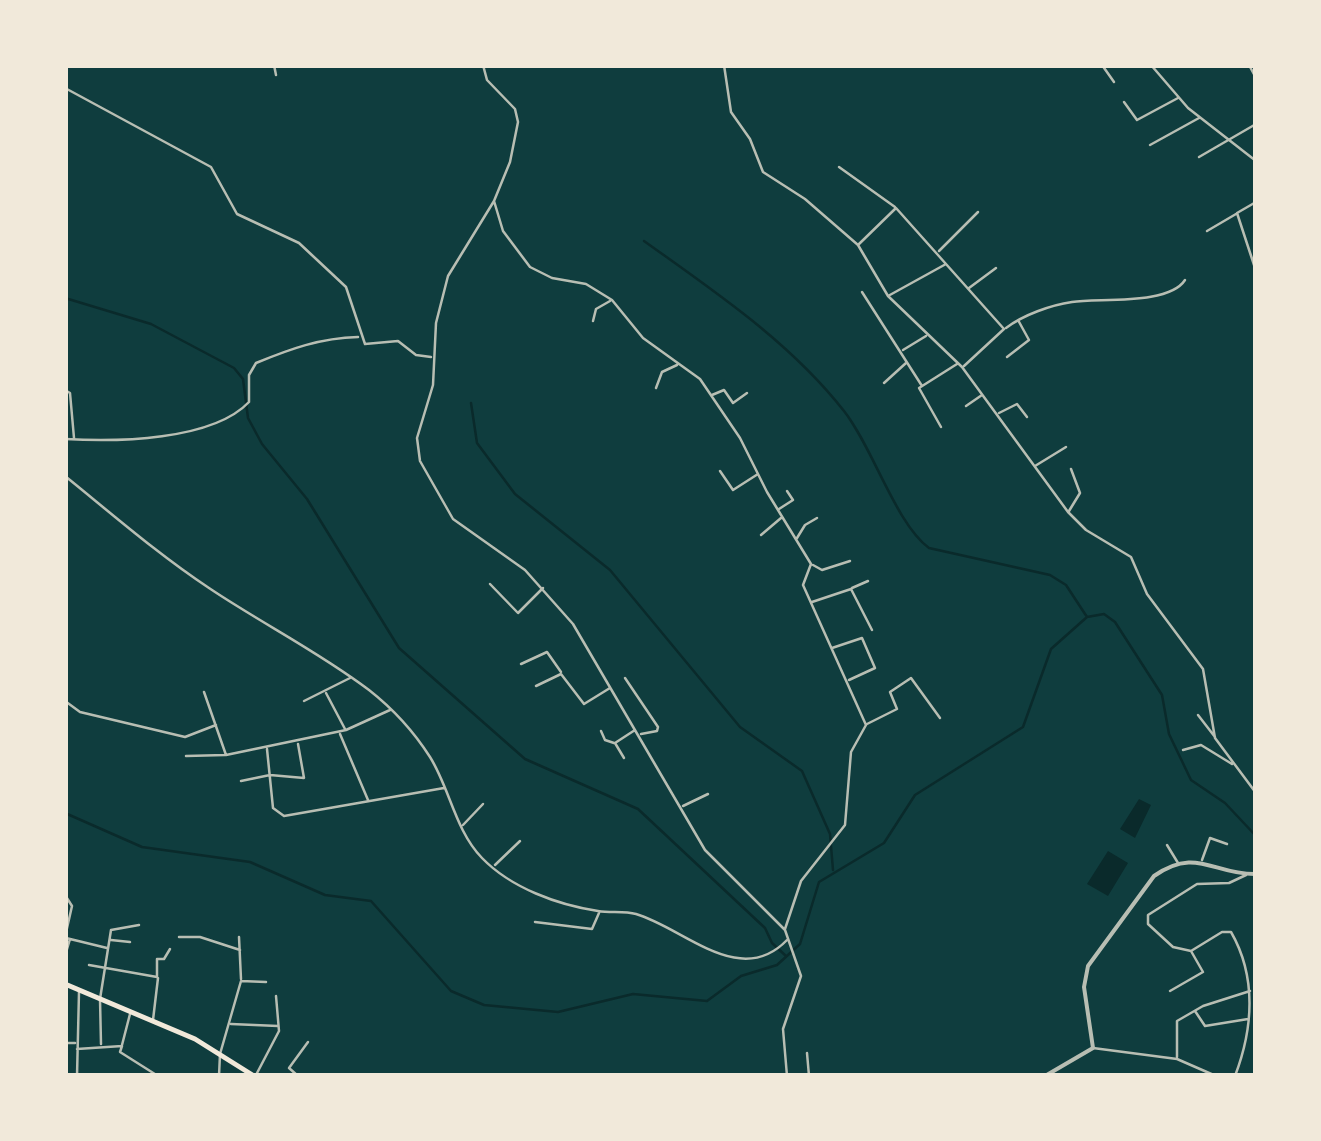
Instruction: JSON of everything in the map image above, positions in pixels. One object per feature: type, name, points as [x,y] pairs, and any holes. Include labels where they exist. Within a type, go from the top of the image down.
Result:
[{"type":"main road","points":[[65,984],[220,1054],[255,1076]]},
{"type":"street","points":[[274,65],[276,74]]},
{"type":"street","points":[[482,65],[487,80],[507,96],[518,114],[510,162],[494,201],[448,276],[432,357],[433,385],[417,438],[428,479],[460,526],[544,587],[585,640],[712,860],[747,888],[784,930],[801,976],[783,1029],[787,1076]]},
{"type":"street","points":[[724,65],[732,112],[750,140],[762,172],[805,198],[858,246],[888,296],[961,365],[1068,512],[1086,530],[1132,559],[1147,594],[1203,669],[1215,738]]},
{"type":"street","points":[[1102,65],[1114,82]]},
{"type":"street","points":[[1151,65],[1200,118],[1256,160]]},
{"type":"street","points":[[1250,65],[1256,78]]},
{"type":"street","points":[[65,88],[211,167],[237,214],[299,243],[346,287],[356,308],[360,337],[368,345],[398,341],[416,354],[432,357]]},
{"type":"street","points":[[1124,102],[1137,120],[1180,98]]},
{"type":"street","points":[[1150,145],[1200,118]]},
{"type":"street","points":[[1199,157],[1256,124]]},
{"type":"street","points":[[839,167],[896,208],[1004,329]]},
{"type":"street","points":[[494,201],[503,231],[530,267],[552,278],[586,284],[612,300],[643,338],[712,395],[812,564],[822,570],[850,561]]},
{"type":"street","points":[[1206,230],[1256,202]]},
{"type":"street","points":[[858,246],[896,208]]},
{"type":"street","points":[[938,252],[978,212]]},
{"type":"street","points":[[1238,213],[1256,271]]},
{"type":"street","points":[[888,296],[947,264]]},
{"type":"street","points":[[968,288],[996,268]]},
{"type":"street","points":[[942,427],[918,388],[961,365],[1018,319],[1072,302],[1105,304],[1169,295],[1185,280]]},
{"type":"street","points":[[862,292],[922,386]]},
{"type":"street","points":[[593,321],[596,309],[612,300]]},
{"type":"street","points":[[1007,357],[1028,340],[1018,319]]},
{"type":"street","points":[[901,352],[927,335]]},
{"type":"street","points":[[65,440],[124,444],[206,428],[248,402],[249,374],[256,362],[279,357],[314,340],[360,337]]},
{"type":"street","points":[[884,383],[907,362]]},
{"type":"street","points":[[656,388],[662,372],[679,364]]},
{"type":"street","points":[[65,390],[70,393],[74,440]]},
{"type":"street","points":[[712,395],[724,390],[733,403],[747,393]]},
{"type":"street","points":[[966,406],[983,394]]},
{"type":"street","points":[[998,414],[1017,404],[1027,417]]},
{"type":"street","points":[[1034,466],[1066,447]]},
{"type":"street","points":[[1068,512],[1080,499],[1071,469]]},
{"type":"street","points":[[720,472],[733,490],[758,474]]},
{"type":"street","points":[[65,476],[206,586],[351,677],[391,709],[430,758],[482,858],[524,888],[566,905],[633,913],[720,954],[749,959],[774,952],[787,940]]},
{"type":"street","points":[[777,510],[793,500],[787,490]]},
{"type":"street","points":[[761,535],[782,517]]},
{"type":"street","points":[[796,539],[805,525],[817,518]]},
{"type":"street","points":[[812,564],[802,580],[866,725]]},
{"type":"street","points":[[810,602],[868,580]]},
{"type":"street","points":[[490,584],[518,614],[544,587]]},
{"type":"street","points":[[851,588],[872,630]]},
{"type":"street","points":[[832,648],[862,638],[876,662],[876,668],[848,681]]},
{"type":"street","points":[[520,664],[547,652],[584,704],[612,687]]},
{"type":"street","points":[[536,686],[561,674]]},
{"type":"street","points":[[304,701],[326,694],[351,677]]},
{"type":"street","points":[[625,678],[658,726],[657,731],[639,734]]},
{"type":"street","points":[[784,930],[801,881],[845,825],[851,752],[866,725],[897,709],[890,692],[911,678],[940,718]]},
{"type":"street","points":[[204,692],[226,755]]},
{"type":"street","points":[[326,694],[346,730]]},
{"type":"street","points":[[65,701],[80,712],[185,736],[217,724]]},
{"type":"street","points":[[186,756],[226,755],[298,742],[346,730],[391,709]]},
{"type":"street","points":[[1198,715],[1256,793]]},
{"type":"street","points":[[615,743],[636,729]]},
{"type":"street","points":[[601,730],[624,758]]},
{"type":"street","points":[[339,732],[369,801]]},
{"type":"street","points":[[241,781],[270,774],[306,775],[298,742]]},
{"type":"street","points":[[1182,750],[1201,745],[1234,764]]},
{"type":"street","points":[[267,748],[273,808],[284,816],[444,788]]},
{"type":"street","points":[[681,806],[708,794]]},
{"type":"street","points":[[462,826],[483,804]]},
{"type":"street","points":[[1202,860],[1210,838],[1227,844]]},
{"type":"street","points":[[494,866],[520,841]]},
{"type":"street","points":[[1167,845],[1179,864]]},
{"type":"street","points":[[1093,1048],[1084,987],[1088,966],[1148,882],[1179,864],[1202,860],[1256,874]]},
{"type":"street","points":[[1235,1076],[1250,1019],[1250,991],[1231,932],[1222,932],[1191,951],[1173,947],[1161,938],[1148,924],[1148,915],[1197,884],[1230,883],[1247,874]]},
{"type":"street","points":[[65,895],[72,906],[65,956]]},
{"type":"street","points":[[535,922],[592,929],[600,912]]},
{"type":"street","points":[[100,1044],[100,999],[109,940],[114,927],[140,925]]},
{"type":"street","points":[[179,938],[200,936],[240,950]]},
{"type":"street","points":[[67,937],[108,949]]},
{"type":"street","points":[[219,1076],[220,1054],[241,981],[239,937]]},
{"type":"street","points":[[109,940],[130,942]]},
{"type":"street","points":[[153,1022],[157,960],[164,959],[170,949]]},
{"type":"street","points":[[1170,991],[1203,972],[1191,951]]},
{"type":"street","points":[[89,966],[157,976]]},
{"type":"street","points":[[241,981],[266,982]]},
{"type":"street","points":[[78,1076],[79,990]]},
{"type":"street","points":[[1177,1059],[1174,1024],[1195,1011],[1250,991]]},
{"type":"street","points":[[255,1076],[279,1026],[276,996]]},
{"type":"street","points":[[1195,1011],[1205,1026],[1250,1019]]},
{"type":"street","points":[[131,1012],[120,1052],[158,1076]]},
{"type":"street","points":[[230,1024],[279,1026]]},
{"type":"street","points":[[65,1043],[77,1042]]},
{"type":"street","points":[[283,1076],[308,1042]]},
{"type":"street","points":[[77,1049],[100,1044],[122,1046]]},
{"type":"street","points":[[1045,1076],[1093,1048],[1177,1059],[1216,1076]]},
{"type":"street","points":[[807,1053],[809,1076]]},
{"type":"street","points":[[289,1068],[298,1076]]},
{"type":"water","points":[[1139,799],[1151,805],[1135,838],[1120,829]]},
{"type":"water","points":[[1108,851],[1128,863],[1108,896],[1087,884]]},
{"type":"waterway","points":[[644,241],[750,319],[823,386],[855,427],[906,522],[929,548],[1050,575],[1066,585],[1087,617]]},
{"type":"waterway","points":[[65,298],[151,324],[234,368],[243,379],[248,418],[262,444],[307,499],[399,648],[525,759],[638,809],[765,928],[772,943],[786,956]]},
{"type":"waterway","points":[[471,403],[477,443],[515,494],[610,570],[740,727],[802,771],[830,834],[833,870]]},
{"type":"waterway","points":[[65,813],[142,847],[250,862],[325,895],[371,901],[451,991],[484,1005],[558,1012],[633,994],[707,1001],[741,976],[777,965],[800,944],[819,882],[884,843],[915,795],[1023,727],[1051,649],[1087,617],[1104,614],[1115,622],[1162,695],[1169,734],[1191,780],[1225,803],[1256,836]]}]
